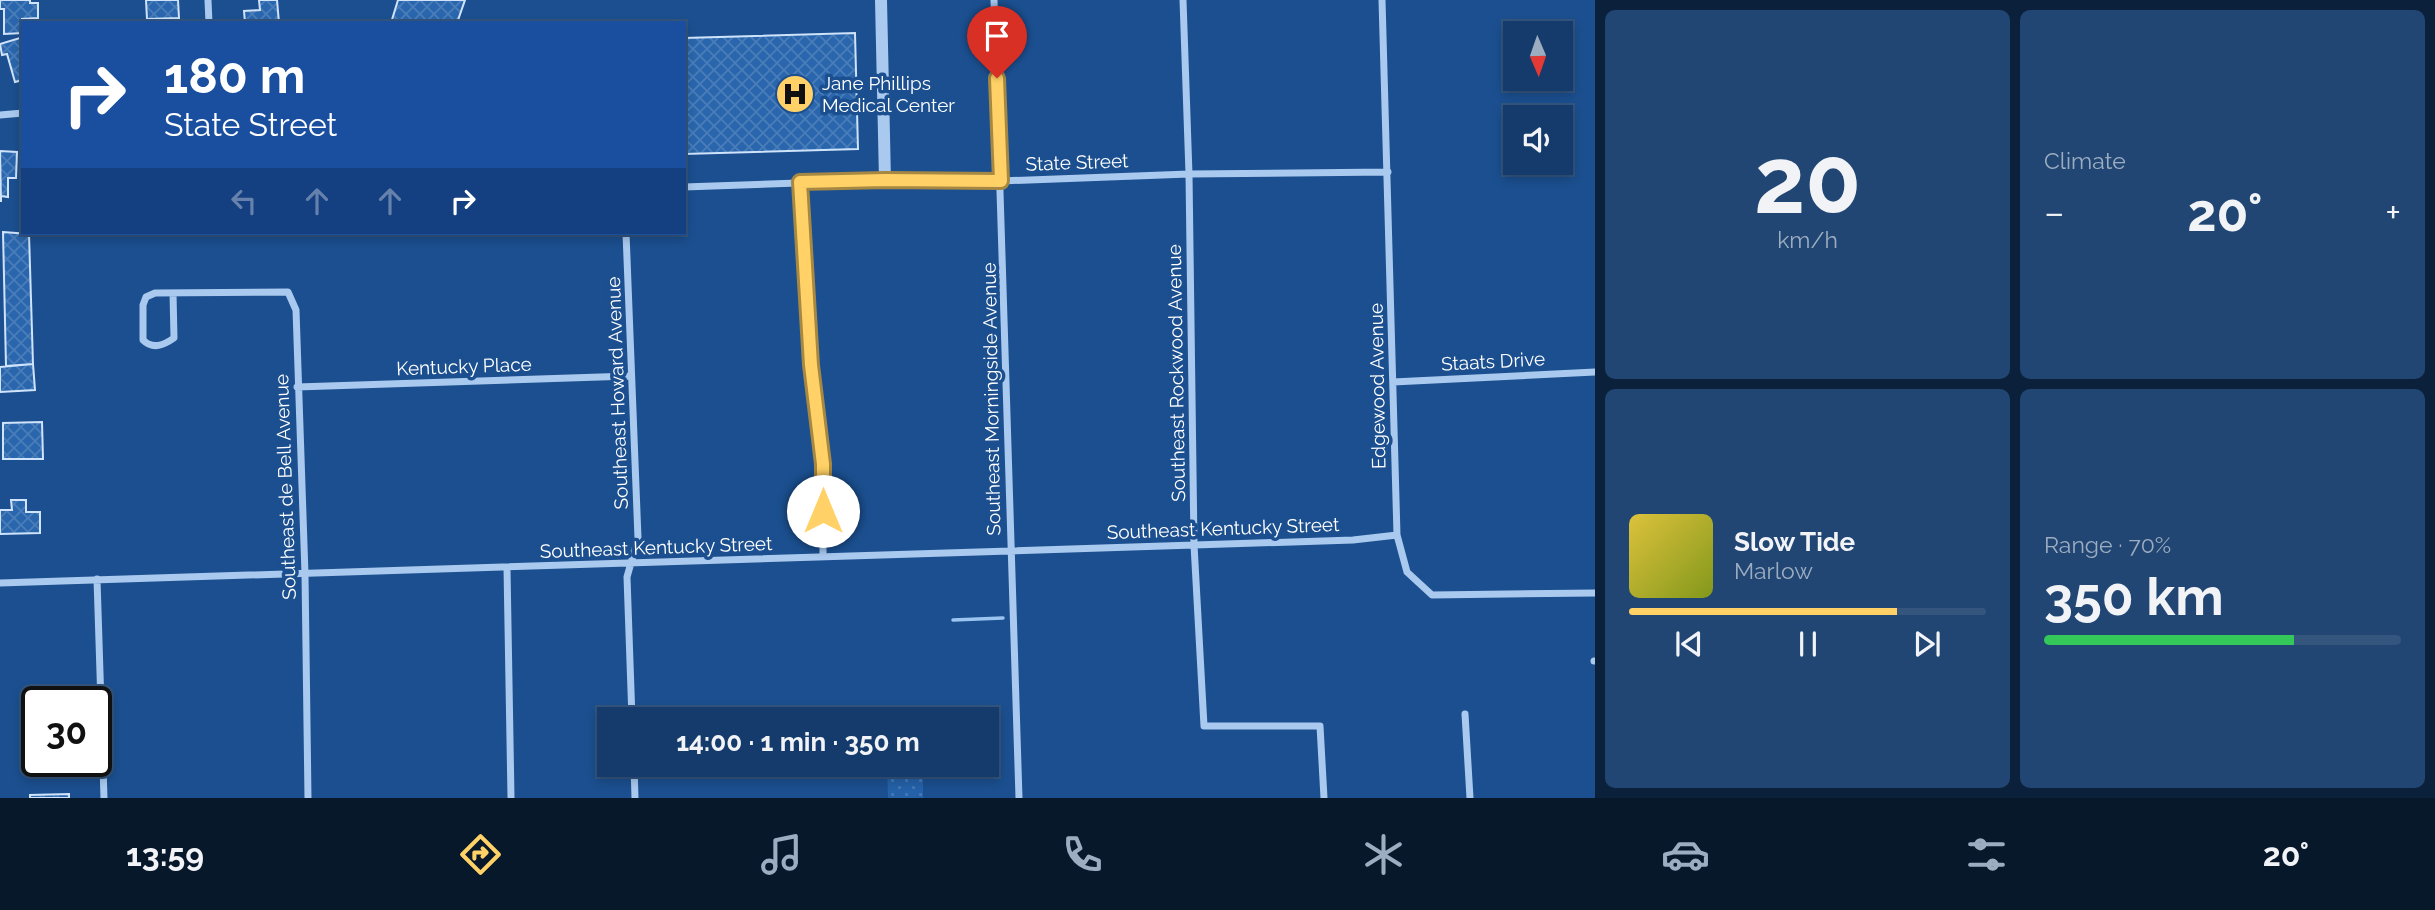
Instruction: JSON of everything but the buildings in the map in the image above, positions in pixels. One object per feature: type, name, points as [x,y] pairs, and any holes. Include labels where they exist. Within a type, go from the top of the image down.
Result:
[{"type":"street","points":[[208,0],[209,21]]},
{"type":"street","points":[[881,0],[885,180]]},
{"type":"street","name":"Southeast Morningside Avenue","points":[[994,0],[1019,798]]},
{"type":"street","name":"Southeast Rockwood Avenue","points":[[1183,0],[1189,174],[1194,545],[1204,726],[1320,726],[1324,798]]},
{"type":"street","name":"Edgewood Avenue","points":[[1382,0],[1396,535],[1407,572],[1432,595],[1595,593]]},
{"type":"street","points":[[0,115],[21,113]]},
{"type":"street","name":"State Street","points":[[686,187],[885,180],[1001,181],[1189,174],[1388,172]]},
{"type":"street","points":[[800,182],[811,365],[823,464],[823,557]]},
{"type":"street","name":"Southeast Howard Avenue","points":[[626,235],[638,538],[627,577],[632,707]]},
{"type":"street","name":"Southeast de Bell Avenue","points":[[173,293],[174,338],[158,346],[147,344],[143,340],[143,305],[146,297],[155,293],[288,292],[296,310],[305,574],[308,798]]},
{"type":"street","name":"Staats Drive","points":[[1393,382],[1595,372]]},
{"type":"street","name":"Kentucky Place","points":[[298,387],[631,376]]},
{"type":"street","name":"Southeast Kentucky Street","points":[[0,583],[1353,540],[1396,535]]},
{"type":"street","points":[[507,568],[511,798]]},
{"type":"street","points":[[97,579],[104,798]]},
{"type":"street","points":[[1465,714],[1469,798]]},
{"type":"street","points":[[634,777],[635,798]]},
{"type":"shaded area","points":[[887,777],[923,777],[923,798],[888,798]]},
{"type":"waterway","points":[[953,620],[1003,618]]},
{"type":"place","name":"Jane Phillips Medical Center","points":[[795,94]]},
{"type":"route","points":[[823,511],[823,464],[811,365],[800,182],[1001,181],[997,78]]}]
